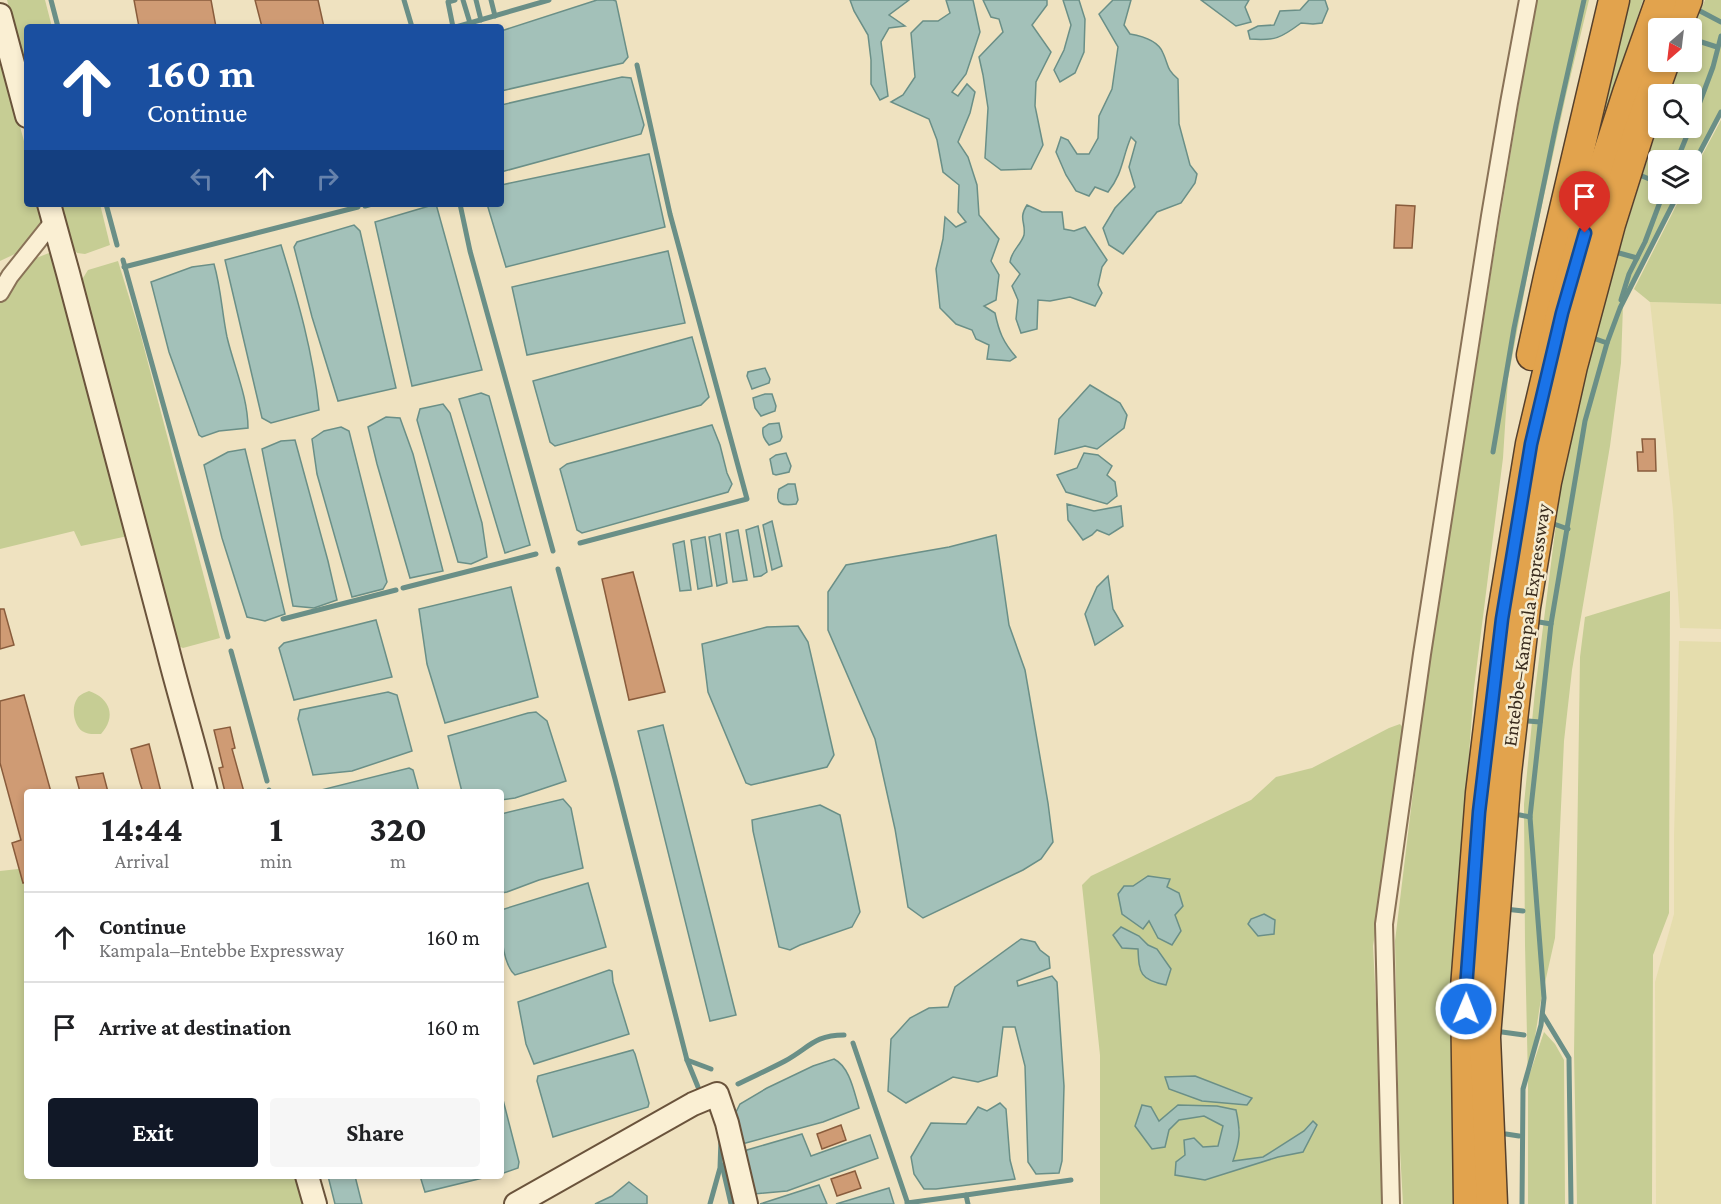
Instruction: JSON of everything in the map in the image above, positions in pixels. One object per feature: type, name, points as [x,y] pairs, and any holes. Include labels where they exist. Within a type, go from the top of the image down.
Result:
[{"type":"highway","points":[[1502,619],[1496,598],[1529,370],[1551,265],[1614,0]]},
{"type":"highway","points":[[1468,1204],[1466,988],[1480,804],[1502,619],[1531,444],[1562,313],[1599,181],[1661,0]]},
{"type":"highway","points":[[1680,18],[1687,0]]},
{"type":"highway","name":"Entebbe–Kampala Expressway","points":[[1492,1204],[1485,1037],[1506,774],[1525,607],[1546,482],[1572,366],[1610,224],[1660,72]]},
{"type":"street","points":[[1391,1204],[1384,924],[1422,654],[1490,216],[1528,0]]},
{"type":"street","points":[[0,15],[24,105]]},
{"type":"street","points":[[0,293],[51,213]]},
{"type":"street","points":[[51,213],[205,789]]},
{"type":"street","points":[[516,1204],[693,1104],[717,1094],[727,1123],[746,1204]]},
{"type":"street","points":[[308,1179],[315,1204]]},
{"type":"shaded area","points":[[1650,302],[1721,304],[1721,629],[1680,628],[1673,510]]},
{"type":"shaded area","points":[[1679,641],[1721,642],[1721,1204],[1656,1204],[1655,982],[1674,914]]},
{"type":"green space","points":[[7,0],[45,0],[51,24],[24,24],[24,64]]},
{"type":"green space","points":[[1536,0],[1589,0],[1532,251],[1508,379],[1503,458],[1474,688],[1460,873],[1455,1204],[1403,1204],[1399,1133],[1395,941],[1425,693]]},
{"type":"green space","points":[[1623,0],[1643,0],[1603,122],[1593,112]]},
{"type":"green space","points":[[1705,0],[1721,0],[1721,116],[1702,151],[1650,150],[1654,138],[1702,138],[1702,84],[1672,84],[1677,72],[1702,72],[1702,18],[1698,18]]},
{"type":"green space","points":[[0,65],[24,141],[24,207],[43,207],[51,237],[0,261]]},
{"type":"green space","points":[[1721,120],[1721,304],[1650,302],[1634,289],[1677,204],[1702,204],[1702,155]]},
{"type":"green space","points":[[1648,158],[1648,204],[1675,204],[1623,305],[1621,363],[1610,446],[1572,670],[1564,741],[1555,938],[1540,1005],[1529,1076],[1544,1032],[1555,1044],[1564,1060],[1565,1204],[1528,1204],[1524,804],[1535,691],[1562,476],[1606,291]]},
{"type":"green space","points":[[62,207],[101,207],[110,245],[85,254],[77,253],[71,245]]},
{"type":"green space","points":[[54,251],[128,536],[81,546],[74,531],[0,549],[0,287],[11,268]]},
{"type":"green space","points":[[118,261],[141,336],[220,638],[183,648],[176,645],[78,286],[88,270]]},
{"type":"green space","points":[[1670,591],[1669,913],[1653,955],[1652,1204],[1577,1204],[1574,1053],[1580,657],[1585,617]]},
{"type":"green space","points":[[89,691],[102,698],[109,709],[109,721],[101,734],[84,732],[75,721],[75,703],[79,696]]},
{"type":"green space","points":[[1400,724],[1403,728],[1399,781],[1373,946],[1383,1139],[1383,1204],[1100,1204],[1100,1055],[1082,885],[1091,876],[1251,800],[1276,777],[1312,768]],"holes":[[[1139,936],[1148,945],[1157,949],[1139,969]],[[1195,1076],[1252,1098],[1247,1105],[1240,1104]],[[1178,1105],[1240,1129],[1232,1161],[1263,1157],[1304,1131],[1313,1121],[1303,1152],[1278,1157],[1205,1180],[1185,1155],[1184,1140],[1194,1138],[1203,1147],[1218,1146],[1223,1126],[1204,1116],[1179,1120],[1169,1129],[1165,1147],[1151,1107],[1159,1121]]]},
{"type":"green space","points":[[24,868],[24,1179],[301,1179],[308,1204],[0,1204],[0,871]]},
{"type":"water","points":[[597,0],[613,0],[616,1],[628,57],[623,63],[504,90],[504,30]]},
{"type":"water","points":[[850,0],[909,0],[889,15],[905,26],[889,28],[881,42],[888,96],[880,100],[871,84],[868,35]]},
{"type":"water","points":[[946,0],[973,0],[980,32],[966,74],[952,92],[958,96],[967,84],[975,92],[970,113],[958,142],[968,157],[977,185],[979,215],[999,239],[991,261],[999,275],[996,300],[984,306],[995,313],[1002,336],[1016,357],[1010,361],[987,359],[989,345],[976,339],[972,330],[956,324],[940,308],[936,269],[945,217],[956,227],[966,222],[958,212],[959,185],[943,172],[937,140],[929,119],[891,102],[903,95],[915,77],[911,33],[923,21],[938,21],[950,13]]},
{"type":"water","points":[[983,0],[1047,0],[1047,5],[1032,25],[1051,52],[1036,82],[1035,106],[1043,145],[1031,169],[1001,170],[985,158],[988,108],[979,57],[1003,32],[999,19],[991,17]]},
{"type":"water","points":[[1063,0],[1079,0],[1085,19],[1084,52],[1075,73],[1060,82],[1054,70],[1064,50],[1071,25]]},
{"type":"water","points":[[1113,0],[1131,0],[1124,25],[1130,34],[1144,37],[1161,49],[1170,70],[1178,79],[1179,124],[1190,165],[1197,174],[1195,183],[1181,203],[1157,212],[1123,254],[1109,245],[1103,228],[1115,208],[1135,187],[1129,167],[1136,142],[1131,137],[1119,172],[1108,192],[1095,187],[1089,196],[1076,191],[1056,152],[1061,137],[1068,140],[1077,154],[1089,154],[1098,138],[1099,116],[1112,89],[1118,47],[1099,14]]},
{"type":"water","points":[[1201,0],[1249,0],[1245,7],[1251,22],[1236,26]]},
{"type":"water","points":[[1309,0],[1325,0],[1328,9],[1322,23],[1301,23],[1277,37],[1250,39],[1248,31],[1258,26],[1274,25],[1280,11],[1300,10]]},
{"type":"water","points":[[622,77],[631,78],[644,125],[641,134],[504,171],[504,104]]},
{"type":"water","points":[[649,154],[665,227],[506,267],[488,207],[504,207],[504,184]]},
{"type":"water","points":[[1027,205],[1042,212],[1062,212],[1064,229],[1074,231],[1085,227],[1107,260],[1102,267],[1098,285],[1102,293],[1095,306],[1070,297],[1050,301],[1038,300],[1037,329],[1021,333],[1016,319],[1018,300],[1012,286],[1020,274],[1010,262],[1024,235],[1023,217]]},
{"type":"water","points":[[426,207],[437,207],[482,370],[412,386],[375,222]]},
{"type":"water","points":[[354,225],[360,231],[396,388],[338,401],[312,317],[294,247],[297,242]]},
{"type":"water","points":[[281,245],[304,326],[319,410],[271,423],[262,418],[225,260]]},
{"type":"water","points":[[668,251],[685,323],[527,355],[512,287]]},
{"type":"water","points":[[214,264],[227,337],[246,405],[248,428],[219,431],[202,437],[199,435],[169,352],[151,282],[192,267]]},
{"type":"water","points":[[692,337],[709,397],[701,405],[555,446],[550,442],[533,381]]},
{"type":"water","points":[[765,368],[770,379],[769,383],[752,389],[747,376],[748,372]]},
{"type":"water","points":[[1090,385],[1120,403],[1127,415],[1124,428],[1097,449],[1085,446],[1055,454],[1059,419]]},
{"type":"water","points":[[481,393],[489,396],[530,545],[505,553],[459,399]]},
{"type":"water","points":[[772,394],[776,406],[775,411],[761,416],[755,408],[753,398]]},
{"type":"water","points":[[443,404],[450,413],[482,523],[487,557],[471,564],[458,562],[417,420],[420,409]]},
{"type":"water","points":[[386,417],[400,418],[413,454],[443,571],[410,578],[368,427]]},
{"type":"water","points":[[779,423],[782,437],[780,441],[769,445],[764,437],[763,428],[769,424]]},
{"type":"water","points":[[712,425],[732,484],[728,492],[582,533],[577,530],[560,469],[567,464]]},
{"type":"water","points":[[341,427],[349,431],[387,582],[383,589],[352,597],[317,474],[312,439],[324,431]]},
{"type":"water","points":[[295,440],[337,600],[314,608],[293,606],[262,449],[281,441]]},
{"type":"water","points":[[245,449],[285,614],[265,621],[247,617],[222,538],[204,465],[228,452]]},
{"type":"water","points":[[786,453],[791,466],[789,472],[773,474],[770,459]]},
{"type":"water","points":[[1084,453],[1098,455],[1112,466],[1107,475],[1115,482],[1117,496],[1107,504],[1066,492],[1057,475],[1077,468]]},
{"type":"water","points":[[788,484],[795,484],[798,500],[796,504],[787,505],[779,501],[779,489]]},
{"type":"water","points":[[1067,504],[1094,511],[1121,506],[1123,526],[1109,535],[1097,530],[1083,540],[1068,520]]},
{"type":"water","points":[[772,521],[782,566],[772,570],[763,525]]},
{"type":"water","points":[[758,526],[767,572],[754,577],[746,530]]},
{"type":"water","points":[[738,530],[747,580],[733,582],[726,533]]},
{"type":"water","points":[[720,534],[727,583],[717,586],[709,537]]},
{"type":"water","points":[[996,535],[1009,625],[1025,670],[1053,842],[1041,859],[1023,870],[923,918],[908,907],[895,829],[875,739],[828,630],[828,592],[846,565],[949,547]]},
{"type":"water","points":[[705,537],[712,586],[698,589],[691,540]]},
{"type":"water","points":[[684,541],[691,590],[680,591],[673,544]]},
{"type":"water","points":[[1108,576],[1113,609],[1123,626],[1095,645],[1085,614],[1097,587]]},
{"type":"water","points":[[511,587],[538,697],[445,723],[427,664],[419,609]]},
{"type":"water","points":[[376,620],[392,677],[294,700],[279,648],[284,643]]},
{"type":"water","points":[[798,626],[808,642],[834,755],[827,767],[751,785],[746,783],[708,692],[702,644],[767,627]]},
{"type":"water","points":[[388,692],[397,695],[412,751],[352,771],[313,775],[298,719],[300,710]]},
{"type":"water","points":[[536,712],[547,721],[566,781],[504,800],[504,789],[461,789],[448,736]]},
{"type":"water","points":[[663,725],[736,1015],[710,1021],[638,731]]},
{"type":"water","points":[[409,768],[413,770],[418,789],[325,789]]},
{"type":"water","points":[[563,799],[571,808],[583,868],[504,892],[504,813]]},
{"type":"water","points":[[820,805],[840,815],[860,912],[852,927],[790,950],[779,947],[752,820]]},
{"type":"water","points":[[1148,876],[1170,879],[1167,887],[1179,893],[1183,906],[1175,915],[1181,931],[1172,945],[1158,938],[1149,921],[1143,929],[1122,914],[1118,894],[1124,886],[1133,886]]},
{"type":"water","points":[[588,883],[606,947],[515,975],[504,953],[504,909]]},
{"type":"water","points":[[1264,914],[1275,920],[1274,934],[1258,936],[1248,924],[1251,919]]},
{"type":"water","points":[[1121,927],[1157,949],[1171,969],[1166,985],[1146,978],[1140,970],[1138,949],[1122,948],[1113,935]]},
{"type":"water","points":[[1021,939],[1035,942],[1040,950],[1049,957],[1050,968],[1017,981],[1018,986],[1052,976],[1057,982],[1064,1086],[1062,1161],[1059,1173],[1036,1174],[1028,1162],[1025,1066],[1015,1027],[1003,1027],[997,1076],[978,1082],[953,1077],[906,1103],[888,1091],[891,1039],[910,1018],[929,1008],[948,1007],[955,987]]},
{"type":"water","points":[[609,970],[612,971],[613,982],[629,1034],[534,1064],[526,1044],[518,1002]]},
{"type":"water","points":[[633,1050],[649,1103],[648,1107],[553,1137],[537,1081],[538,1076]]},
{"type":"water","points":[[834,1059],[848,1074],[859,1108],[823,1122],[742,1144],[735,1114],[740,1104],[767,1088],[813,1066]]},
{"type":"water","points":[[1195,1076],[1252,1098],[1247,1105],[1202,1101],[1169,1089],[1165,1077]]},
{"type":"water","points":[[1000,1103],[1006,1109],[1010,1160],[1015,1179],[924,1189],[914,1174],[911,1157],[931,1123],[966,1124],[978,1107],[987,1111]]},
{"type":"water","points":[[504,1104],[519,1162],[518,1168],[504,1173]]},
{"type":"water","points":[[1142,1105],[1151,1107],[1159,1121],[1178,1105],[1217,1106],[1236,1110],[1239,1136],[1233,1161],[1263,1157],[1304,1131],[1313,1121],[1317,1125],[1303,1152],[1278,1157],[1205,1180],[1175,1175],[1176,1162],[1185,1155],[1184,1140],[1194,1138],[1203,1147],[1218,1146],[1223,1126],[1204,1116],[1179,1120],[1169,1130],[1165,1147],[1152,1149],[1135,1126]]},
{"type":"water","points":[[802,1134],[811,1156],[870,1135],[878,1158],[787,1191],[754,1194],[743,1158],[747,1150]]},
{"type":"water","points":[[329,1179],[356,1179],[362,1204],[335,1204]]},
{"type":"water","points":[[421,1179],[479,1179],[425,1192]]},
{"type":"water","points":[[629,1182],[647,1196],[647,1204],[595,1204],[612,1196]]},
{"type":"water","points":[[819,1185],[827,1204],[760,1204]]},
{"type":"water","points":[[889,1188],[894,1204],[836,1204]]},
{"type":"building","points":[[134,0],[211,0],[215,24],[138,24]]},
{"type":"building","points":[[255,0],[318,0],[323,24],[261,24]]},
{"type":"building","points":[[1396,205],[1415,206],[1412,248],[1394,248]]},
{"type":"building","points":[[1642,439],[1655,439],[1656,471],[1638,471],[1637,452],[1643,452]]},
{"type":"building","points":[[633,572],[665,692],[629,700],[602,579]]},
{"type":"building","points":[[0,609],[4,609],[14,645],[0,649]]},
{"type":"building","points":[[24,695],[50,789],[24,789],[23,883],[12,843],[21,840],[0,763],[0,701]]},
{"type":"building","points":[[230,727],[235,748],[232,749],[243,789],[224,789],[219,768],[223,767],[214,730]]},
{"type":"building","points":[[149,744],[160,789],[142,789],[131,749]]},
{"type":"building","points":[[103,773],[107,789],[79,789],[76,777]]},
{"type":"building","points":[[841,1125],[846,1140],[822,1149],[817,1134]]},
{"type":"building","points":[[855,1171],[861,1188],[837,1196],[831,1179]]},
{"type":"waterway","points":[[51,0],[57,24]]},
{"type":"waterway","points":[[404,0],[411,24]]},
{"type":"waterway","points":[[452,24],[448,2],[455,0]]},
{"type":"waterway","points":[[463,0],[470,23]]},
{"type":"waterway","points":[[476,0],[481,20]]},
{"type":"waterway","points":[[491,0],[495,16]]},
{"type":"waterway","points":[[466,24],[549,0]]},
{"type":"waterway","points":[[1493,452],[1514,328],[1584,0]]},
{"type":"waterway","points":[[1700,11],[1721,22]]},
{"type":"waterway","points":[[1702,96],[1721,36]]},
{"type":"waterway","points":[[1702,42],[1717,47]]},
{"type":"waterway","points":[[580,543],[747,499],[670,214],[637,65]]},
{"type":"waterway","points":[[1701,150],[1721,112]]},
{"type":"waterway","points":[[1681,150],[1686,138]]},
{"type":"waterway","points":[[1642,176],[1648,178]]},
{"type":"waterway","points":[[1621,300],[1629,274],[1645,242],[1659,204]]},
{"type":"waterway","points":[[1522,1204],[1523,1089],[1541,1025],[1544,998],[1530,817],[1551,624],[1585,421],[1607,343],[1620,308],[1673,204]]},
{"type":"waterway","points":[[107,207],[117,245]]},
{"type":"waterway","points":[[124,267],[358,207]]},
{"type":"waterway","points":[[461,207],[470,251],[553,551]]},
{"type":"waterway","points":[[1619,253],[1637,258]]},
{"type":"waterway","points":[[123,260],[228,637]]},
{"type":"waterway","points":[[1593,338],[1607,343]]},
{"type":"waterway","points":[[1554,524],[1568,529]]},
{"type":"waterway","points":[[403,588],[536,554]]},
{"type":"waterway","points":[[558,569],[687,1060],[698,1087]]},
{"type":"waterway","points":[[283,619],[396,590]]},
{"type":"waterway","points":[[1539,622],[1551,624]]},
{"type":"waterway","points":[[231,651],[267,781]]},
{"type":"waterway","points":[[1528,721],[1540,722]]},
{"type":"waterway","points":[[1520,815],[1530,817]]},
{"type":"waterway","points":[[1505,909],[1523,911]]},
{"type":"waterway","points":[[1543,1015],[1569,1058],[1571,1204]]},
{"type":"waterway","points":[[1502,1032],[1524,1035]]},
{"type":"waterway","points":[[738,1084],[785,1061],[818,1040],[844,1035]]},
{"type":"waterway","points":[[853,1043],[908,1204]]},
{"type":"waterway","points":[[687,1060],[711,1069]]},
{"type":"waterway","points":[[1506,1134],[1519,1136]]},
{"type":"waterway","points":[[710,1204],[720,1168],[721,1138]]},
{"type":"waterway","points":[[722,1165],[731,1204]]},
{"type":"waterway","points":[[966,1195],[1071,1180]]},
{"type":"waterway","points":[[907,1203],[966,1195],[968,1204]]},
{"type":"route","points":[[1466,1009],[1475,849],[1502,619],[1531,444],[1562,313],[1585,233]]}]
